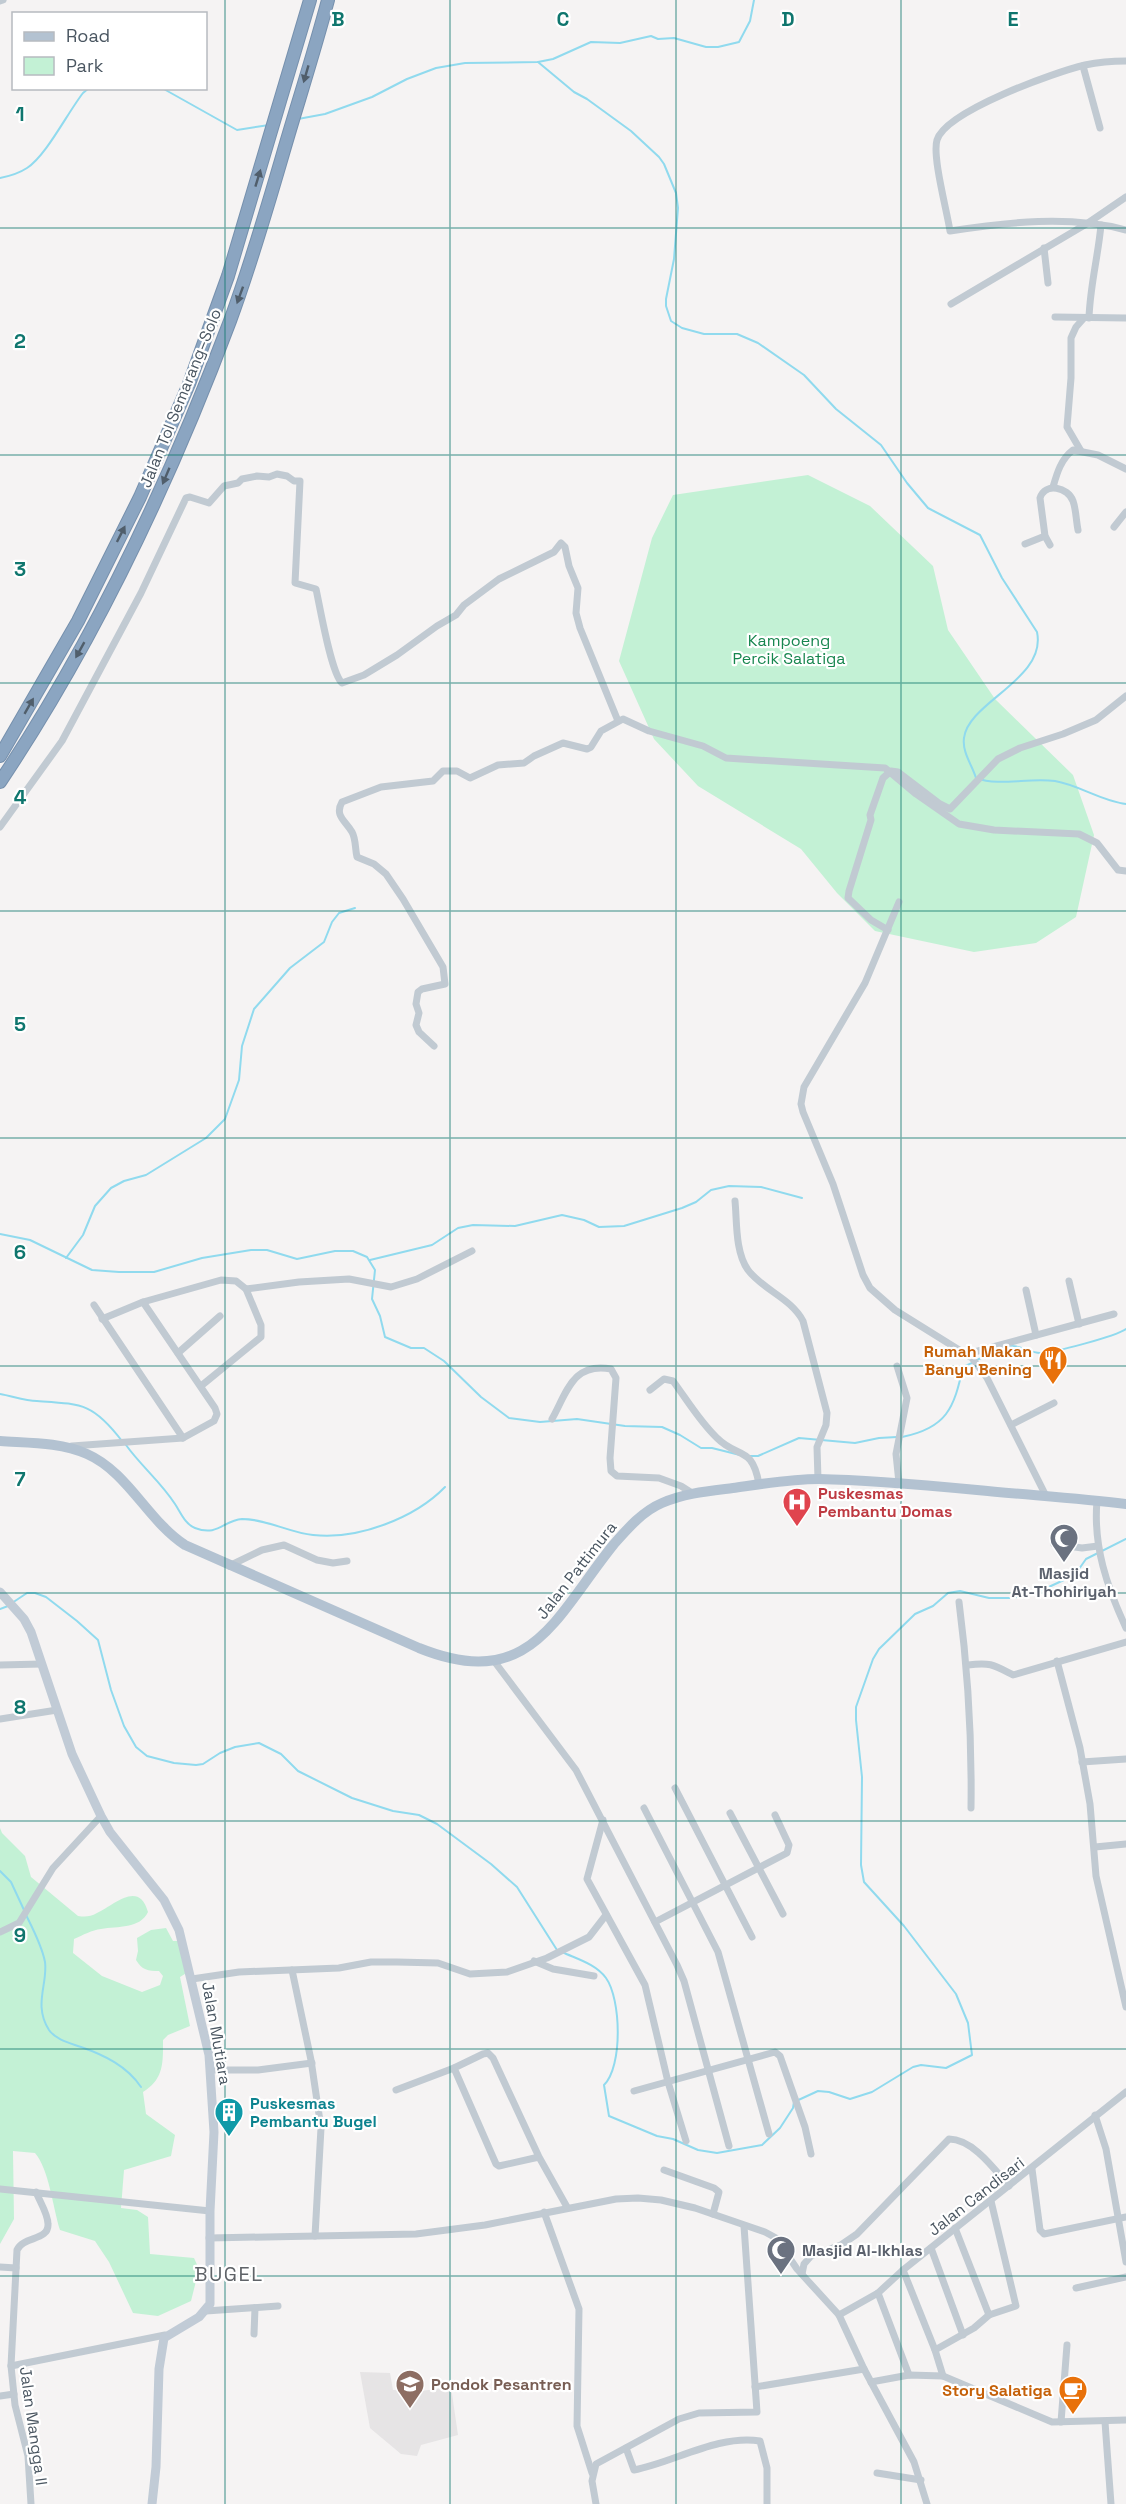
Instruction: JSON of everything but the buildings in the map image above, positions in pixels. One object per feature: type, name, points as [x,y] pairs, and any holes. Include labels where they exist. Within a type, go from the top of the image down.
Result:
[{"type":"highway","name":"Jalan Tol Semarang–Solo","points":[[0,756],[78,621],[145,487],[208,335],[241,234],[310,0]]},
{"type":"highway","name":"Jalan Tol Semarang–Solo","points":[[0,782],[92,628],[155,501],[215,360],[258,240],[328,0]]},
{"type":"main road","name":"Jalan Pattimura","points":[[0,1441],[61,1446],[89,1455],[111,1470],[176,1539],[229,1566],[436,1655],[471,1662],[494,1661],[515,1654],[555,1624],[606,1554],[641,1516],[662,1503],[692,1493],[818,1479],[899,1483],[1126,1504]]},
{"type":"street","points":[[1126,61],[1083,66],[993,98],[940,133],[935,149],[950,231],[1022,223],[1088,223],[1126,230]]},
{"type":"street","points":[[1083,66],[1100,128]]},
{"type":"street","points":[[951,304],[1088,223],[1126,197]]},
{"type":"street","points":[[1081,451],[1067,427],[1071,338],[1076,327],[1087,318],[1091,283],[1097,266],[1101,225]]},
{"type":"street","points":[[1044,248],[1048,283]]},
{"type":"street","points":[[1055,317],[1126,318]]},
{"type":"street","points":[[1053,487],[1057,471],[1073,450],[1098,455],[1126,469]]},
{"type":"street","points":[[0,827],[62,741],[141,593],[186,498],[190,496],[209,503],[224,486],[257,476],[269,477],[277,474],[300,481],[296,583],[316,589],[331,661],[336,677],[342,683],[364,675],[398,655],[456,615],[464,605],[499,579],[554,552],[561,543],[565,546],[569,566],[578,588],[576,613],[580,628],[618,721]]},
{"type":"street","points":[[1050,545],[1045,536],[1040,498],[1045,489],[1053,487],[1069,494],[1078,530]]},
{"type":"street","points":[[1114,527],[1126,512]]},
{"type":"street","points":[[1025,544],[1045,536]]},
{"type":"street","points":[[888,930],[871,920],[849,898],[849,891],[871,820],[870,815],[883,778],[891,771],[898,772],[950,809],[998,759],[1020,748],[1096,720],[1126,696]]},
{"type":"street","points":[[434,1046],[419,1032],[416,1025],[419,1013],[416,1004],[418,992],[422,989],[446,984],[443,967],[404,898],[386,874],[374,864],[357,857],[353,833],[340,818],[342,802],[381,787],[433,781],[442,771],[457,771],[470,778],[498,765],[524,764],[534,756],[563,743],[571,743],[587,749],[591,747],[601,731],[618,721],[627,720],[649,731],[703,746],[726,758],[885,768],[916,794],[959,824],[994,830],[1079,834],[1097,843],[1118,870],[1126,871]]},
{"type":"street","points":[[898,902],[865,983],[804,1087],[801,1104],[833,1184],[863,1275],[870,1288],[911,1321],[972,1359],[987,1378],[1046,1496]]},
{"type":"street","points":[[735,1201],[740,1247],[748,1270],[795,1309],[803,1321],[812,1361],[826,1403],[826,1425],[817,1447],[818,1479]]},
{"type":"street","points":[[246,1289],[349,1279],[391,1287],[403,1284],[471,1251]]},
{"type":"street","points":[[102,1318],[143,1302],[221,1280],[236,1281],[246,1289],[261,1325],[261,1337],[201,1386]]},
{"type":"street","points":[[1069,1281],[1080,1323]]},
{"type":"street","points":[[1026,1290],[1036,1335]]},
{"type":"street","points":[[61,1446],[183,1438],[214,1421],[217,1414],[201,1386],[143,1302]]},
{"type":"street","points":[[93,1305],[183,1438]]},
{"type":"street","points":[[972,1359],[1036,1335],[1113,1314]]},
{"type":"street","points":[[178,1353],[220,1316]]},
{"type":"street","points":[[897,1366],[907,1398],[896,1454],[899,1483]]},
{"type":"street","points":[[552,1419],[575,1378],[585,1370],[603,1367],[611,1369],[616,1378],[610,1465],[614,1474],[659,1479],[681,1486],[692,1493]]},
{"type":"street","points":[[650,1390],[664,1379],[673,1381],[717,1439],[744,1453],[750,1460],[754,1465],[759,1484]]},
{"type":"street","points":[[1011,1425],[1054,1403]]},
{"type":"street","points":[[1097,1501],[1098,1548],[1101,1562],[1126,1628]]},
{"type":"street","points":[[1054,1544],[1098,1548]]},
{"type":"street","points":[[229,1566],[262,1550],[284,1545],[316,1560],[333,1563],[347,1561]]},
{"type":"street","name":"Jalan Mutiara","points":[[7,1599],[31,1632],[72,1754],[101,1816],[110,1832],[164,1900],[179,1930],[211,2070],[214,2132],[209,2238],[210,2304],[207,2311]]},
{"type":"street","points":[[959,1602],[968,1665],[972,1737],[971,1808]]},
{"type":"street","points":[[968,1665],[994,1664],[1013,1675],[1126,1642]]},
{"type":"street","points":[[494,1661],[563,1751],[603,1820],[684,1981],[729,2146]]},
{"type":"street","points":[[1057,1661],[1082,1762],[1095,1847],[1096,1876],[1126,2007]]},
{"type":"street","points":[[0,1665],[42,1664]]},
{"type":"street","points":[[0,1719],[57,1710]]},
{"type":"street","points":[[1082,1762],[1126,1759]]},
{"type":"street","points":[[675,1788],[752,1937]]},
{"type":"street","points":[[644,1808],[720,1959],[769,2134]]},
{"type":"street","points":[[730,1813],[783,1914]]},
{"type":"street","points":[[655,1922],[787,1853],[789,1849],[775,1815]]},
{"type":"street","points":[[0,1932],[19,1923],[53,1869],[101,1816]]},
{"type":"street","points":[[603,1820],[587,1879],[640,1972],[645,1985],[668,2082],[686,2141]]},
{"type":"street","points":[[1095,1847],[1126,1844]]},
{"type":"street","points":[[192,1979],[240,1972],[339,1968],[371,1962],[438,1963],[470,1974],[507,1972],[589,1937],[606,1915]]},
{"type":"street","points":[[534,1961],[553,1968],[594,1976]]},
{"type":"street","points":[[292,1970],[312,2062],[321,2128],[315,2236]]},
{"type":"street","points":[[634,2091],[775,2052],[780,2056],[795,2096],[811,2154]]},
{"type":"street","points":[[396,2090],[488,2053],[493,2058],[539,2157],[567,2207]]},
{"type":"street","points":[[211,2070],[258,2070],[312,2062]]},
{"type":"street","points":[[454,2068],[496,2164],[499,2166],[539,2157]]},
{"type":"street","name":"Jalan Candisari","points":[[839,2315],[878,2293],[903,2270],[1126,2092]]},
{"type":"street","points":[[1095,2115],[1106,2149],[1126,2262]]},
{"type":"street","points":[[802,2274],[804,2264],[812,2256],[833,2248],[857,2234],[949,2139],[957,2139],[967,2145],[993,2167],[1009,2186]]},
{"type":"street","points":[[1032,2169],[1040,2230],[1044,2234],[1126,2217]]},
{"type":"street","points":[[664,2170],[718,2192],[719,2197],[713,2214]]},
{"type":"street","points":[[0,2189],[210,2211]]},
{"type":"street","name":"Jalan Mangga II","points":[[31,2504],[28,2456],[14,2394],[11,2366],[16,2268],[20,2244],[47,2231],[47,2219],[36,2192]]},
{"type":"street","points":[[209,2238],[416,2234],[484,2225],[616,2199],[638,2198],[661,2200],[713,2214],[765,2232],[776,2238],[802,2274],[839,2315],[864,2369],[914,2462],[927,2504]]},
{"type":"street","points":[[935,2350],[963,2335],[989,2314],[1016,2306],[991,2201]]},
{"type":"street","points":[[544,2212],[579,2309],[577,2426],[592,2473],[596,2504]]},
{"type":"street","points":[[592,2473],[596,2464],[680,2419],[699,2414],[756,2414],[744,2226]]},
{"type":"street","points":[[955,2228],[989,2314]]},
{"type":"street","points":[[931,2248],[963,2335]]},
{"type":"street","points":[[0,2267],[16,2268]]},
{"type":"street","points":[[903,2270],[943,2376]]},
{"type":"street","points":[[1076,2288],[1126,2277]]},
{"type":"street","points":[[878,2293],[909,2375]]},
{"type":"street","points":[[11,2366],[149,2337],[165,2336],[207,2311],[278,2306]]},
{"type":"street","points":[[254,2334],[255,2307]]},
{"type":"street","points":[[152,2504],[156,2467],[159,2369],[165,2336]]},
{"type":"street","points":[[1061,2422],[1066,2345]]},
{"type":"street","points":[[755,2387],[864,2369]]},
{"type":"street","points":[[871,2382],[909,2375],[943,2376],[1052,2422],[1126,2420]]},
{"type":"street","points":[[0,2396],[14,2394]]},
{"type":"street","points":[[1105,2422],[1111,2504]]},
{"type":"street","points":[[626,2448],[632,2467],[637,2470],[697,2449],[746,2440],[760,2441],[768,2468],[767,2504]]},
{"type":"street","points":[[877,2473],[921,2480]]},
{"type":"shaded area","name":"Pondok Pesantren","points":[[360,2372],[390,2373],[393,2390],[421,2391],[451,2387],[458,2435],[421,2445],[417,2456],[401,2454],[370,2428]]},
{"type":"green space","name":"Kampoeng Percik Salatiga","points":[[808,475],[870,506],[933,566],[948,630],[995,699],[1073,775],[1094,835],[1076,917],[1036,943],[974,952],[875,931],[837,893],[801,849],[698,786],[654,739],[619,661],[652,538],[673,495]]},
{"type":"green space","points":[[0,1828],[2,1833],[25,1856],[31,1877],[78,1916],[92,1915],[125,1897],[138,1897],[144,1902],[148,1912],[140,1921],[128,1926],[94,1930],[74,1939],[73,1953],[102,1976],[142,1992],[160,1985],[163,1976],[159,1971],[146,1969],[136,1960],[137,1938],[151,1930],[166,1928],[173,1941],[181,1941],[188,1972],[180,1977],[190,2026],[168,2035],[163,2040],[159,2076],[143,2092],[146,2114],[175,2135],[171,2156],[124,2170],[121,2208],[137,2210],[148,2217],[150,2254],[194,2258],[199,2269],[191,2301],[158,2316],[133,2313],[109,2262],[95,2241],[60,2230],[44,2169],[35,2153],[13,2151],[14,2219],[0,2244]]},
{"type":"waterway","points":[[298,119],[325,114],[372,97],[407,79],[436,68],[465,63],[538,62],[553,59],[591,42],[620,43],[651,36],[658,39],[674,38],[706,47],[739,42],[750,21],[754,0]]},
{"type":"waterway","points":[[538,62],[574,92],[631,131],[664,164],[676,193],[678,208],[674,259],[666,299],[671,321],[682,328],[704,334],[737,334],[758,343],[804,375],[836,409],[881,445],[907,483],[928,508],[980,535],[1002,578],[1037,632],[1037,649],[1019,677],[978,713],[969,725],[964,738],[964,748],[976,778],[995,782],[1055,781],[1126,804]]},
{"type":"waterway","points":[[0,178],[20,172],[42,154],[87,90]]},
{"type":"waterway","points":[[166,90],[237,130],[269,125]]},
{"type":"waterway","points":[[66,1258],[83,1235],[95,1206],[111,1188],[124,1181],[146,1175],[206,1138],[225,1119],[239,1080],[242,1046],[254,1009],[290,968],[324,942],[332,922],[339,913],[355,908]]},
{"type":"waterway","points":[[370,1260],[432,1245],[458,1228],[473,1225],[515,1226],[562,1215],[584,1220],[599,1227],[624,1226],[682,1208],[696,1202],[711,1190],[729,1186],[761,1187],[802,1198]]},
{"type":"waterway","points":[[0,1234],[30,1240],[92,1270],[119,1272],[154,1272],[202,1258],[251,1250],[267,1250],[297,1259],[335,1251],[353,1251],[367,1257],[375,1270],[372,1299],[380,1316],[385,1337],[411,1348],[424,1348],[444,1361],[481,1397],[509,1418],[540,1422],[577,1419],[625,1426],[662,1427],[701,1448],[712,1448],[740,1455]]},
{"type":"waterway","points":[[977,1360],[1012,1346],[1037,1353],[1058,1350],[1098,1340],[1126,1329]]},
{"type":"waterway","points":[[902,1437],[917,1433],[939,1422],[952,1405],[963,1367],[972,1363]]},
{"type":"waterway","points":[[0,1394],[85,1408],[103,1419],[122,1441]]},
{"type":"waterway","points":[[749,1456],[758,1456],[799,1438],[855,1443],[897,1437]]},
{"type":"waterway","points":[[126,1445],[164,1488],[186,1521],[195,1528],[210,1531],[242,1519],[260,1521],[313,1535],[348,1534],[367,1530],[402,1517],[433,1498],[445,1487]]},
{"type":"waterway","points":[[562,1952],[586,1962],[602,1973],[611,1988],[615,2001],[617,2048],[610,2076],[604,2085],[609,2116],[698,2150],[717,2153],[762,2145],[780,2128],[793,2108],[794,2102],[818,2091],[850,2099],[872,2092],[913,2067],[921,2065],[946,2068],[972,2055],[968,2023],[956,1994],[904,1926],[864,1882],[861,1865],[862,1777],[856,1707],[873,1659],[879,1649],[915,1614],[933,1606],[948,1593],[960,1591],[989,1598],[1012,1598],[1038,1592],[1066,1579],[1079,1569],[1086,1559],[1126,1539]]},
{"type":"waterway","points":[[12,1603],[27,1593],[46,1597],[98,1640],[111,1690],[124,1726],[136,1747],[147,1756],[174,1763],[196,1765],[203,1764],[235,1747],[259,1743],[281,1754],[298,1771],[352,1798],[393,1811],[419,1815],[437,1824],[491,1864],[517,1887],[557,1950]]},
{"type":"waterway","points":[[0,1609],[8,1606]]},
{"type":"waterway","points":[[0,1871],[11,1882],[24,1910]]},
{"type":"waterway","points":[[26,1915],[40,1944],[45,1962],[41,2003],[44,2021],[49,2030],[59,2039],[114,2062],[129,2073],[141,2087]]},
{"type":"place","name":"Rumah Makan Banyu Bening","points":[[1053,1386]]},
{"type":"place","name":"Puskesmas Pembantu Domas","points":[[797,1528]]},
{"type":"place","name":"Masjid At-Thohiriyah","points":[[1064,1564]]},
{"type":"place","name":"Puskesmas Pembantu Bugel","points":[[229,2138]]},
{"type":"place","name":"Masjid Al-Ikhlas","points":[[781,2276]]},
{"type":"place","name":"Pondok Pesantren","points":[[410,2410]]},
{"type":"place","name":"Story Salatiga","points":[[1073,2416]]},
{"type":"district","name":"BUGEL","points":[[229,2274]]}]
